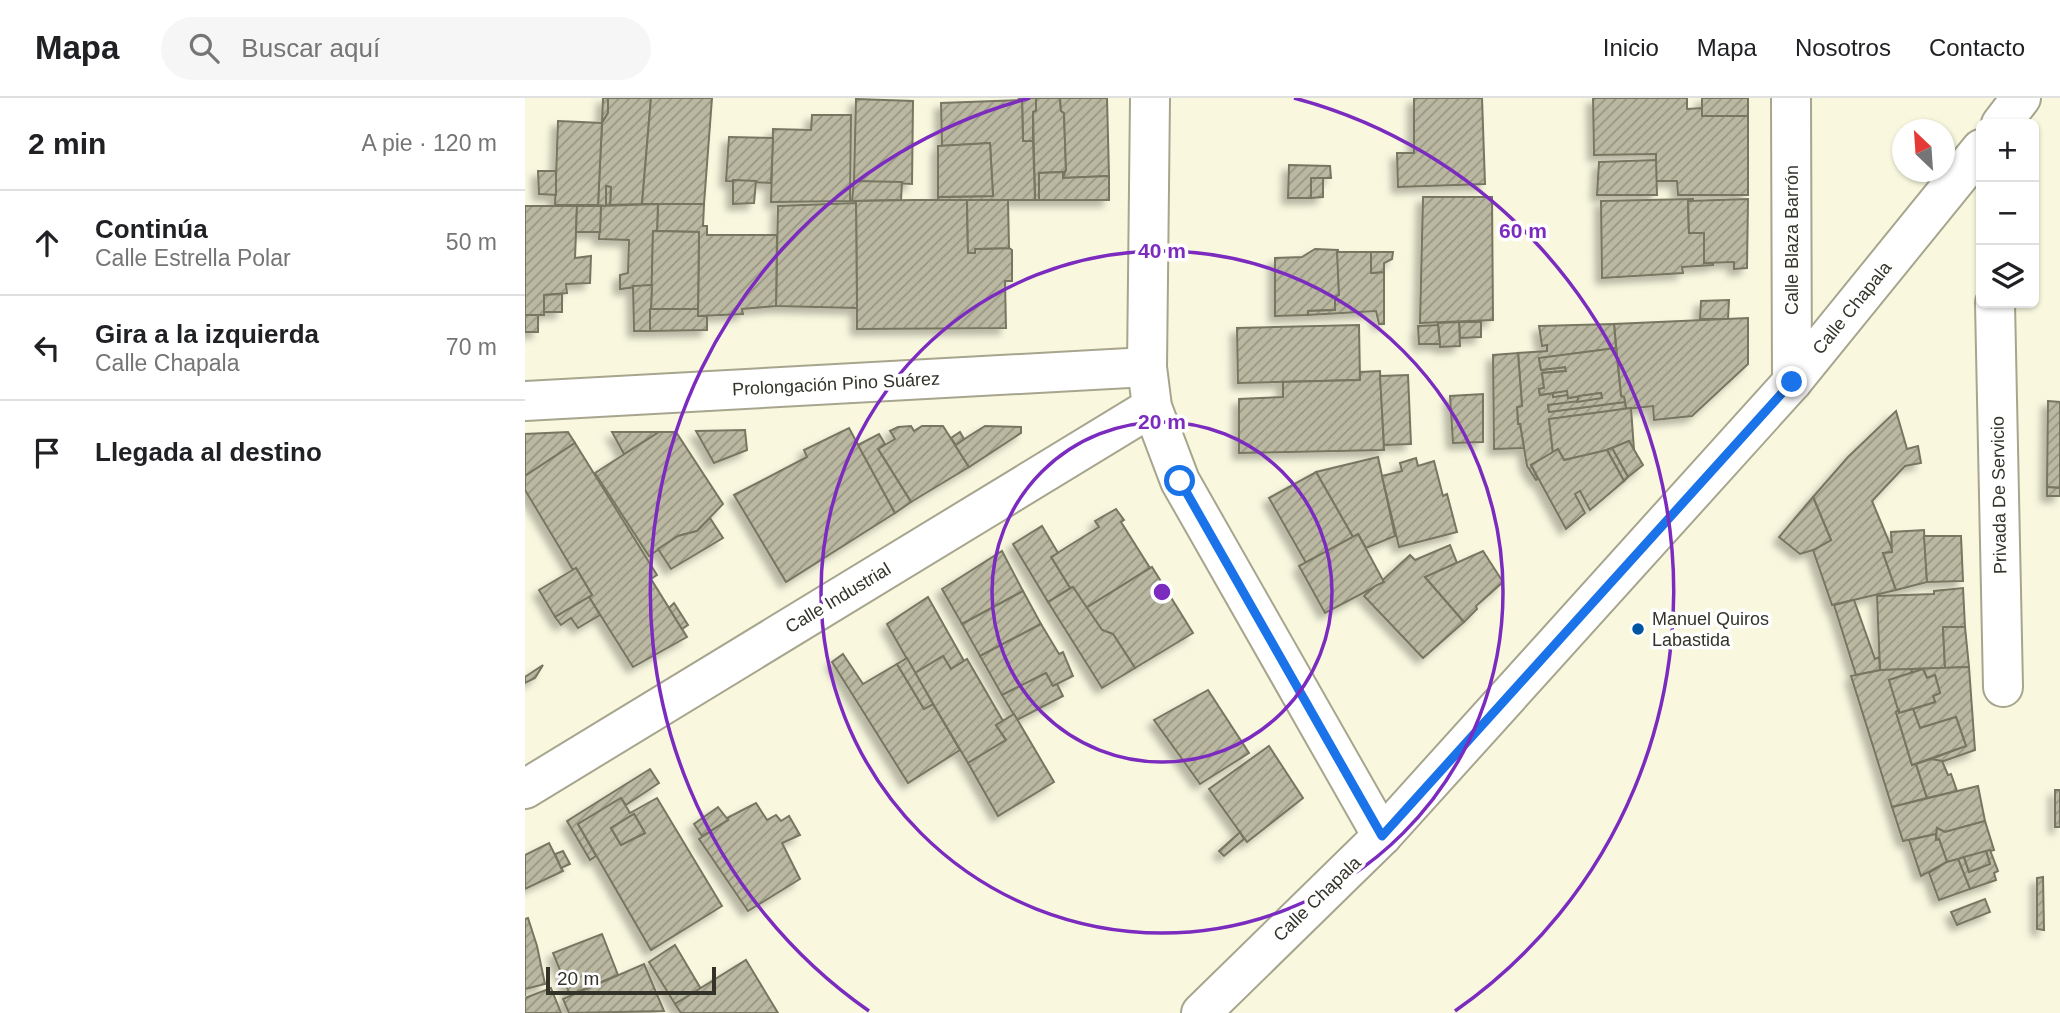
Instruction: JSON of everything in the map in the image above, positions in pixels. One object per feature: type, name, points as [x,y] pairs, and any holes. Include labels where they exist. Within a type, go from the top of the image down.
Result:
[{"type":"street","points":[[1150,98],[1147,367],[1152,407],[1180,481],[1382,836]]},
{"type":"street","name":"Calle Blaza Barrón","points":[[1791,98],[1792,382]]},
{"type":"street","points":[[2005,119],[2021,98]]},
{"type":"street","name":"Calle Chapala","points":[[1201,1013],[1382,836],[1792,382],[1976,155]]},
{"type":"street","name":"Privada De Servicio","points":[[1995,308],[2003,687]]},
{"type":"street","name":"Prolongación Pino Suárez","points":[[525,401],[1147,367]]},
{"type":"street","name":"Calle Industrial","points":[[525,789],[1152,407]]},
{"type":"building","points":[[603,98],[608,98],[608,113],[602,122]]},
{"type":"building","points":[[608,98],[651,98],[642,204],[610,205],[611,187],[606,186],[606,206],[598,205],[602,123],[608,113]]},
{"type":"building","points":[[651,98],[712,98],[704,204],[642,204]]},
{"type":"building","points":[[1018,98],[1036,98],[1033,141],[1023,141],[1022,100]]},
{"type":"building","points":[[1036,98],[1060,98],[1061,111],[1064,113],[1066,170],[1039,173],[1039,200],[1035,200],[1033,112],[1036,111]]},
{"type":"building","points":[[1060,98],[1107,98],[1109,176],[1063,178],[1066,170],[1064,113],[1061,111]]},
{"type":"building","points":[[1414,98],[1482,98],[1485,184],[1398,187],[1397,153],[1414,153]]},
{"type":"building","points":[[1593,98],[1687,98],[1687,109],[1702,108],[1702,116],[1748,116],[1748,195],[1678,195],[1677,181],[1656,181],[1656,154],[1594,155]]},
{"type":"building","points":[[1702,98],[1748,98],[1748,116],[1702,116]]},
{"type":"building","points":[[856,99],[913,101],[912,184],[854,181]]},
{"type":"building","points":[[1022,100],[1023,141],[1033,141],[1035,200],[938,200],[938,197],[993,196],[990,143],[942,146],[941,103]]},
{"type":"building","points":[[812,115],[851,115],[850,201],[771,202],[773,129],[811,130]]},
{"type":"building","points":[[558,121],[602,123],[598,205],[555,205]]},
{"type":"building","points":[[729,137],[773,138],[771,183],[726,181]]},
{"type":"building","points":[[990,143],[993,196],[938,197],[938,146]]},
{"type":"building","points":[[1656,160],[1657,195],[1597,195],[1599,162]]},
{"type":"building","points":[[1289,165],[1330,166],[1331,178],[1311,178],[1311,198],[1288,198]]},
{"type":"building","points":[[538,171],[556,171],[556,195],[539,194]]},
{"type":"building","points":[[1063,172],[1063,178],[1109,176],[1109,200],[1039,200],[1039,173]]},
{"type":"building","points":[[1311,178],[1323,178],[1323,197],[1311,198]]},
{"type":"building","points":[[733,180],[756,181],[754,203],[733,204]]},
{"type":"building","points":[[854,181],[902,182],[901,200],[852,201]]},
{"type":"building","points":[[606,186],[611,187],[610,205],[606,206]]},
{"type":"building","points":[[1423,197],[1492,197],[1493,320],[1420,323]]},
{"type":"building","points":[[1693,199],[1688,201],[1689,233],[1704,233],[1704,263],[1713,265],[1682,267],[1683,273],[1602,278],[1601,201]]},
{"type":"building","points":[[1748,199],[1747,268],[1734,269],[1734,262],[1704,263],[1704,233],[1689,233],[1688,201]]},
{"type":"building","points":[[967,200],[968,253],[975,253],[975,249],[1012,250],[1012,281],[1005,281],[1006,328],[857,329],[856,201]]},
{"type":"building","points":[[967,200],[1008,200],[1009,248],[975,249],[975,253],[968,253]]},
{"type":"building","points":[[856,203],[857,308],[776,306],[778,206]]},
{"type":"building","points":[[658,204],[704,204],[703,226],[707,226],[707,235],[777,235],[776,306],[742,309],[743,314],[698,316],[699,232],[657,231]]},
{"type":"building","points":[[658,204],[657,231],[653,231],[652,285],[620,289],[620,275],[628,273],[629,240],[599,239],[601,206]]},
{"type":"building","points":[[525,206],[577,206],[575,258],[591,256],[590,283],[566,284],[567,293],[544,295],[544,315],[525,315]]},
{"type":"building","points":[[577,206],[601,206],[600,232],[576,232]]},
{"type":"building","points":[[653,231],[699,232],[698,309],[651,309]]},
{"type":"building","points":[[1315,249],[1338,250],[1339,295],[1335,297],[1335,310],[1308,311],[1308,315],[1275,316],[1275,258],[1302,257]]},
{"type":"building","points":[[1337,252],[1371,252],[1371,273],[1384,272],[1384,324],[1379,324],[1376,311],[1308,315],[1308,311],[1335,310],[1335,297],[1339,295]]},
{"type":"building","points":[[1371,252],[1393,252],[1392,259],[1384,263],[1384,272],[1371,273]]},
{"type":"building","points":[[652,285],[650,331],[634,331],[633,286]]},
{"type":"building","points":[[562,294],[562,312],[544,312],[544,295]]},
{"type":"building","points":[[1729,300],[1728,319],[1700,319],[1701,301]]},
{"type":"building","points":[[650,309],[698,309],[698,316],[707,316],[707,330],[650,331]]},
{"type":"building","points":[[525,315],[538,315],[538,332],[525,332]]},
{"type":"building","points":[[1748,318],[1748,364],[1692,416],[1654,420],[1653,406],[1626,409],[1624,397],[1621,396],[1614,324]]},
{"type":"building","points":[[1459,322],[1481,322],[1481,337],[1460,338]]},
{"type":"building","points":[[1459,322],[1460,346],[1440,347],[1438,323]]},
{"type":"building","points":[[1614,324],[1616,348],[1539,358],[1541,370],[1565,367],[1566,371],[1542,373],[1544,388],[1539,389],[1540,395],[1553,393],[1553,397],[1579,396],[1577,402],[1548,405],[1549,412],[1625,402],[1626,409],[1549,419],[1553,453],[1531,465],[1538,479],[1536,480],[1527,466],[1518,424],[1517,407],[1522,406],[1518,353],[1547,351],[1547,345],[1542,346],[1539,326]]},
{"type":"building","points":[[1359,325],[1360,380],[1238,383],[1237,328]]},
{"type":"building","points":[[1438,325],[1440,344],[1419,344],[1418,326]]},
{"type":"building","points":[[1616,348],[1621,396],[1625,402],[1549,412],[1548,405],[1602,398],[1601,393],[1568,398],[1567,391],[1540,395],[1539,389],[1544,388],[1542,373],[1566,371],[1565,367],[1541,370],[1539,358]]},
{"type":"building","points":[[1518,353],[1522,406],[1517,407],[1518,424],[1524,448],[1494,449],[1493,355]]},
{"type":"building","points":[[1380,371],[1384,450],[1239,453],[1239,399],[1283,397],[1283,382],[1360,380],[1360,372]]},
{"type":"building","points":[[1408,375],[1411,444],[1384,445],[1380,376]]},
{"type":"building","points":[[1601,393],[1602,398],[1577,402],[1579,396]]},
{"type":"building","points":[[1483,394],[1483,442],[1453,443],[1450,396]]},
{"type":"building","points":[[2048,401],[2060,402],[2060,488],[2047,487]]},
{"type":"building","points":[[1631,408],[1634,450],[1629,441],[1599,453],[1564,460],[1558,449],[1553,453],[1549,419]]},
{"type":"building","points":[[1896,411],[1907,449],[1918,446],[1921,463],[1905,466],[1872,501],[1892,549],[1892,552],[1883,553],[1896,590],[1832,605],[1813,550],[1831,540],[1813,497],[1848,457]]},
{"type":"building","points":[[911,426],[914,431],[922,426],[943,426],[969,467],[911,502],[878,449],[895,439],[890,431]]},
{"type":"building","points":[[985,426],[1021,427],[1021,433],[969,467],[955,445]]},
{"type":"building","points":[[849,428],[895,513],[786,582],[734,495],[807,457],[804,450]]},
{"type":"building","points":[[745,430],[747,450],[714,463],[696,431]]},
{"type":"building","points":[[568,432],[575,443],[525,476],[525,434]]},
{"type":"building","points":[[612,432],[659,432],[624,454]]},
{"type":"building","points":[[659,432],[676,432],[723,504],[697,531],[678,536],[649,556],[595,473]]},
{"type":"building","points":[[960,432],[964,439],[956,445],[951,438]]},
{"type":"building","points":[[879,434],[885,444],[878,449],[911,502],[895,513],[858,445]]},
{"type":"building","points":[[1629,441],[1643,465],[1628,477],[1612,448]]},
{"type":"building","points":[[575,443],[657,575],[651,579],[687,637],[633,667],[589,597],[592,595],[576,568],[573,570],[525,490],[525,476]]},
{"type":"building","points":[[1612,448],[1628,477],[1624,481],[1607,450]]},
{"type":"building","points":[[1558,449],[1564,460],[1607,450],[1624,481],[1590,510],[1580,491],[1575,494],[1585,513],[1566,529],[1531,465]]},
{"type":"building","points":[[1378,457],[1395,536],[1366,548],[1358,534],[1353,537],[1316,472]]},
{"type":"building","points":[[1416,458],[1418,466],[1434,461],[1443,496],[1447,494],[1457,532],[1399,547],[1382,476],[1402,471],[1400,463]]},
{"type":"building","points":[[1316,472],[1353,537],[1306,563],[1269,498]]},
{"type":"building","points":[[2047,487],[2060,488],[2060,496],[2047,496]]},
{"type":"building","points":[[1813,497],[1831,540],[1800,554],[1779,537]]},
{"type":"building","points":[[1116,509],[1124,520],[1121,522],[1150,568],[1086,608],[1051,557],[1099,527],[1095,521]]},
{"type":"building","points":[[710,518],[723,538],[671,569],[658,549],[678,536],[697,531]]},
{"type":"building","points":[[1042,526],[1058,553],[1051,557],[1070,588],[1048,602],[1013,544]]},
{"type":"building","points":[[1924,530],[1927,582],[1896,590],[1883,553],[1892,552],[1891,532]]},
{"type":"building","points":[[1358,534],[1384,582],[1325,613],[1299,566]]},
{"type":"building","points":[[1924,536],[1961,536],[1963,581],[1927,582]]},
{"type":"building","points":[[1450,545],[1457,563],[1425,577],[1464,622],[1423,658],[1364,596],[1384,582],[1383,580],[1410,555],[1415,560]]},
{"type":"building","points":[[1002,551],[1023,591],[962,624],[942,589]]},
{"type":"building","points":[[1483,551],[1503,582],[1476,606],[1477,609],[1464,622],[1425,577]]},
{"type":"building","points":[[1152,567],[1193,633],[1135,668],[1113,634],[1102,630],[1086,608]]},
{"type":"building","points":[[576,568],[592,595],[555,617],[539,590]]},
{"type":"building","points":[[1073,587],[1102,630],[1113,634],[1135,668],[1102,688],[1048,602]]},
{"type":"building","points":[[1963,588],[1965,627],[1943,627],[1945,668],[1880,670],[1877,596],[1934,594],[1934,591]]},
{"type":"building","points":[[1023,591],[1041,624],[980,656],[962,624]]},
{"type":"building","points":[[589,597],[600,615],[578,628],[571,618],[561,625],[555,617]]},
{"type":"building","points":[[928,597],[964,661],[951,669],[943,656],[915,673],[887,624]]},
{"type":"building","points":[[1854,600],[1875,659],[1879,657],[1880,670],[1856,675],[1834,605]]},
{"type":"building","points":[[674,603],[688,625],[682,629],[669,608]]},
{"type":"building","points":[[1041,624],[1059,654],[1063,652],[1073,676],[1053,686],[1046,673],[1002,695],[980,656]]},
{"type":"building","points":[[1943,627],[1965,627],[1969,667],[1945,668]]},
{"type":"building","points":[[843,654],[863,684],[897,664],[924,709],[933,704],[960,750],[908,783],[832,662]]},
{"type":"building","points":[[943,656],[951,669],[967,659],[1003,721],[996,725],[1006,740],[968,763],[915,673]]},
{"type":"building","points":[[907,658],[933,704],[924,709],[897,664]]},
{"type":"building","points":[[543,665],[535,678],[525,683],[525,677]]},
{"type":"building","points":[[1969,667],[1975,750],[1941,762],[1931,759],[1966,746],[1956,717],[1920,728],[1913,709],[1935,702],[1933,696],[1940,693],[1935,675],[1927,678],[1923,669],[1911,673],[1912,669]]},
{"type":"building","points":[[1912,669],[1911,673],[1889,680],[1912,765],[1916,764],[1927,798],[1892,807],[1851,676],[1881,670]]},
{"type":"building","points":[[1923,669],[1927,678],[1935,675],[1940,693],[1933,696],[1935,702],[1899,713],[1889,680]]},
{"type":"building","points":[[1046,673],[1053,686],[1057,684],[1063,696],[1017,720],[1002,695]]},
{"type":"building","points":[[1208,690],[1249,753],[1200,784],[1154,720]]},
{"type":"building","points":[[1913,709],[1920,728],[1956,717],[1966,746],[1912,765],[1896,712]]},
{"type":"building","points":[[1014,714],[1054,782],[998,816],[968,763],[1006,740],[996,725]]},
{"type":"building","points":[[1269,746],[1303,798],[1247,842],[1209,789]]},
{"type":"building","points":[[1931,759],[1942,761],[1948,775],[1951,774],[1957,791],[1927,798],[1916,764]]},
{"type":"building","points":[[650,769],[659,783],[626,805],[621,798],[578,824],[596,856],[590,860],[567,821]]},
{"type":"building","points":[[1978,786],[1985,821],[1945,832],[1937,828],[1936,834],[1903,841],[1892,807]]},
{"type":"building","points":[[2055,790],[2060,790],[2060,827],[2055,827]]},
{"type":"building","points":[[621,798],[630,813],[657,798],[722,906],[651,950],[578,824]],"holes":[[[634,814],[645,833],[621,845],[611,828]]]},
{"type":"building","points":[[756,803],[767,820],[776,815],[781,821],[789,816],[800,835],[782,843],[800,879],[748,911],[699,839],[728,820],[727,818]]},
{"type":"building","points":[[718,807],[728,820],[702,836],[694,824]]},
{"type":"building","points":[[634,814],[645,833],[621,845],[611,828]]},
{"type":"building","points":[[1985,821],[1994,850],[1947,862],[1939,839],[1936,840],[1937,828],[1945,832]]},
{"type":"building","points":[[1240,832],[1244,839],[1224,856],[1219,851]]},
{"type":"building","points":[[1936,834],[1936,840],[1939,839],[1947,862],[1921,876],[1909,840]]},
{"type":"building","points":[[549,843],[563,871],[525,889],[525,855]]},
{"type":"building","points":[[1990,850],[1998,871],[1994,873],[1996,880],[1970,889],[1958,859],[1964,857],[1969,872],[1990,864],[1986,851]]},
{"type":"building","points":[[563,851],[570,864],[561,868],[555,854]]},
{"type":"building","points":[[1986,851],[1990,864],[1969,872],[1964,857]]},
{"type":"building","points":[[1958,859],[1970,889],[1939,900],[1929,873]]},
{"type":"building","points":[[2043,877],[2044,930],[2037,929],[2037,878]]},
{"type":"building","points":[[1985,899],[1990,912],[1957,925],[1951,912]]},
{"type":"building","points":[[528,918],[545,984],[525,989],[525,919]]},
{"type":"building","points":[[602,934],[618,975],[570,995],[553,953]]},
{"type":"building","points":[[675,945],[701,989],[675,1004],[649,962]]},
{"type":"building","points":[[746,960],[778,1013],[681,1013],[675,1004]]},
{"type":"building","points":[[644,964],[664,1011],[569,1013],[563,999]]},
{"type":"building","points":[[551,988],[561,1013],[525,1013],[525,998]]},
{"type":"place","name":"Manuel Quiros Labastida","points":[[1638,629]]},
{"type":"route","points":[[1180,481],[1382,836],[1792,382]]}]
